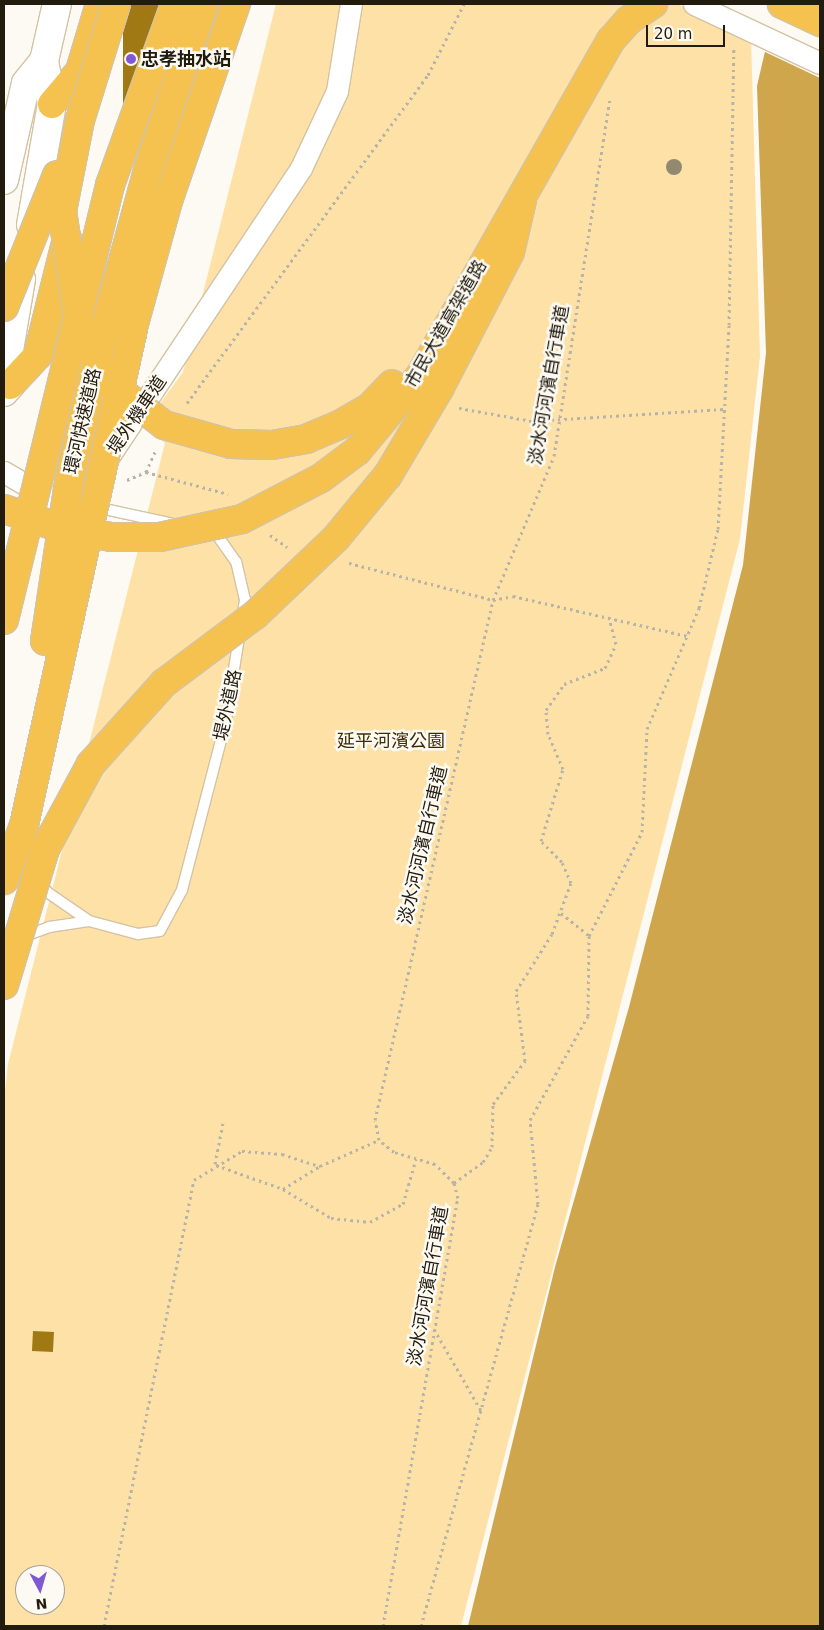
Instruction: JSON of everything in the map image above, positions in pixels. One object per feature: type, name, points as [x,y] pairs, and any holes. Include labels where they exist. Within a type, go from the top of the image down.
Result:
[{"type":"highway","points":[[116,4],[80,120],[62,211],[80,329],[110,383],[164,425],[231,444],[272,445],[306,439],[369,408],[446,325]]},
{"type":"highway","points":[[4,307],[80,120],[132,4]]},
{"type":"highway","name":"環河快速道路","points":[[4,620],[110,185],[175,4]]},
{"type":"highway","name":"環河快速道路","points":[[4,849],[46,635],[70,482],[101,342],[148,170],[204,4]]},
{"type":"highway","points":[[4,880],[24,825],[135,320],[168,201],[236,4]]},
{"type":"highway","name":"市民大道高架道路","points":[[4,509],[61,528],[111,537],[160,537],[242,519],[307,487],[356,450],[420,376],[446,325],[522,200],[611,40],[629,20],[653,4]]},
{"type":"highway","points":[[782,4],[820,22]]},
{"type":"highway","points":[[52,104],[80,71],[98,13]]},
{"type":"highway","points":[[7,388],[38,355],[82,177],[98,13]]},
{"type":"highway","points":[[4,985],[45,849],[91,764],[164,684],[255,614],[336,538],[388,475],[440,388],[510,252],[522,200]]},
{"type":"street","points":[[7,388],[9,350],[52,104],[44,61],[57,4]]},
{"type":"street","name":"堤外機車道","points":[[81,505],[90,461],[292,156],[326,91],[339,4]]},
{"type":"street","name":"堤外機車道","points":[[81,505],[100,485],[107,459],[301,168],[337,91],[351,4]]},
{"type":"street","points":[[694,4],[820,64]]},
{"type":"street","points":[[4,180],[26,83],[44,61]]},
{"type":"street","name":"堤外道路","points":[[4,472],[45,496],[81,505]]},
{"type":"lane","points":[[81,505],[13,823],[22,857],[46,892],[89,922]]},
{"type":"lane","name":"堤外道路","points":[[4,952],[24,936],[49,926],[89,922],[138,934],[160,931],[182,890],[225,725],[244,600],[236,562],[216,534],[81,505]]},
{"type":"path","points":[[182,409],[428,75],[464,4]]},
{"type":"path","points":[[421,1626],[483,1412],[538,1204],[530,1120],[588,1016],[589,936],[642,832],[647,729],[699,608],[718,529],[724,409],[734,39]]},
{"type":"path","name":"淡水河河濱自行車道","points":[[383,1626],[458,1198],[454,1183],[435,1164],[394,1152],[379,1140],[375,1120],[493,600],[544,482],[560,419],[610,90]]},
{"type":"path","points":[[560,419],[724,409]]},
{"type":"path","points":[[146,472],[161,440]]},
{"type":"path","points":[[493,600],[513,596],[687,636]]},
{"type":"path","points":[[454,1183],[483,1162],[492,1147],[493,1104],[525,1061],[516,991],[561,913],[571,882],[562,862],[541,841],[564,769],[548,734],[546,710],[564,684],[605,668],[616,644],[609,618]]},
{"type":"path","points":[[561,913],[589,936]]},
{"type":"path","points":[[215,1165],[223,1123]]},
{"type":"path","points":[[283,1189],[320,1166],[379,1140]]},
{"type":"path","points":[[104,1626],[194,1180],[215,1165],[242,1151],[282,1154],[320,1166]]},
{"type":"path","points":[[215,1165],[283,1189],[330,1218],[370,1222],[404,1204],[416,1159]]},
{"type":"path","points":[[434,1329],[483,1412]]},
{"type":"green space","name":"延平河濱公園","points":[[276,4],[677,4],[751,37],[760,356],[740,539],[461,1626],[4,1626],[4,1100],[8,1064],[165,443],[143,427],[183,372]]},
{"type":"shaded area","points":[[776,4],[820,4],[820,1626],[468,1626],[555,1267],[629,1007],[743,565],[766,353],[757,86]]},
{"type":"pier","points":[[773,4],[820,4],[820,78],[763,51]]},
{"type":"building","name":"忠孝抽水站","points":[[123,4],[174,4],[174,119],[123,119]]},
{"type":"building","points":[[33,1331],[54,1332],[53,1352],[32,1351]]},
{"type":"place","name":"忠孝抽水站","points":[[131,59]]}]
